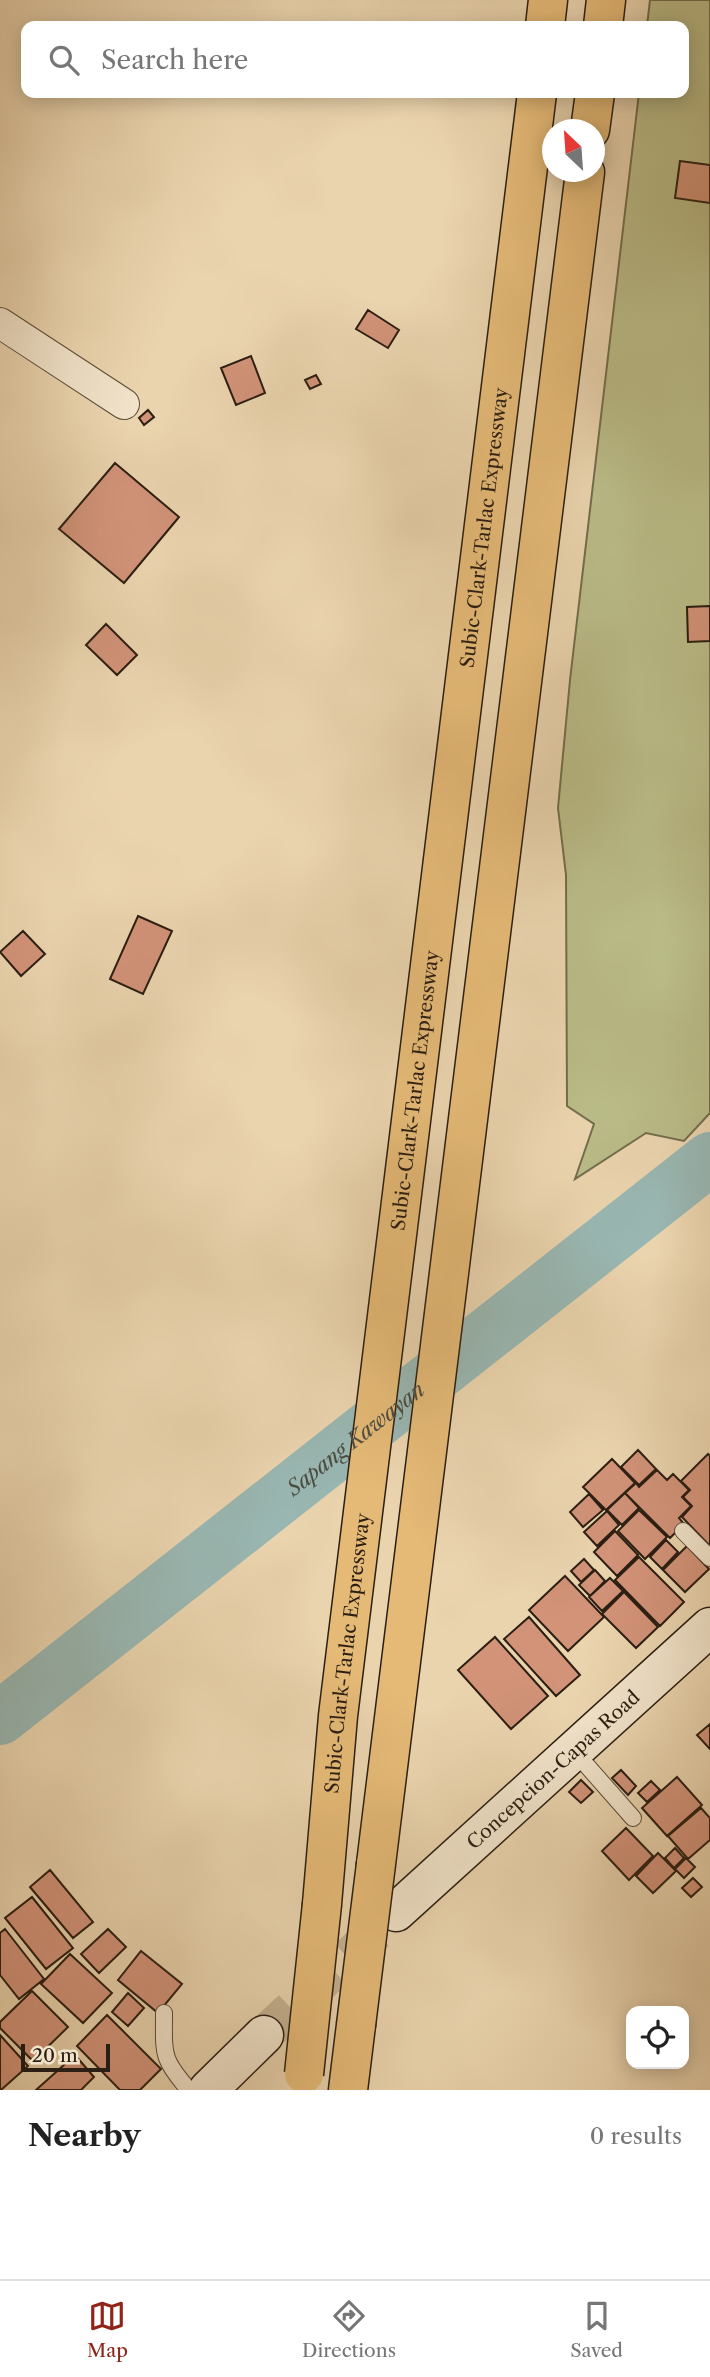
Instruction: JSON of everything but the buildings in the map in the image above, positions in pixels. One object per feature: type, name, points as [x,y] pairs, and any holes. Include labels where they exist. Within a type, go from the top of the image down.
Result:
[{"type":"highway","points":[[546,21],[548,0]]},
{"type":"highway","points":[[604,21],[606,0]]},
{"type":"highway","name":"Subic-Clark-Tarlac Expressway","points":[[303,2082],[338,1716],[536,98]]},
{"type":"highway","points":[[591,119],[594,98]]},
{"type":"highway","points":[[348,2090],[584,182]]},
{"type":"main road","name":"Concepcion-Capas Road","points":[[396,1912],[710,1627]]},
{"type":"main road","points":[[208,2090],[264,2035]]},
{"type":"street","points":[[0,323],[124,404]]},
{"type":"lane","points":[[683,1531],[710,1558]]},
{"type":"lane","points":[[573,1751],[632,1818]]},
{"type":"lane","points":[[164,2013],[164,2054],[172,2070],[189,2090]]},
{"type":"green space","points":[[650,0],[710,0],[710,1113],[684,1141],[646,1133],[575,1179],[594,1124],[567,1106],[566,875],[558,808],[570,680],[638,98],[689,98],[689,21],[648,21]]},
{"type":"waterway","name":"Sapang Kawayan","points":[[0,1718],[710,1159]]},
{"type":"tunnel","points":[[264,2035],[382,1926]]}]
